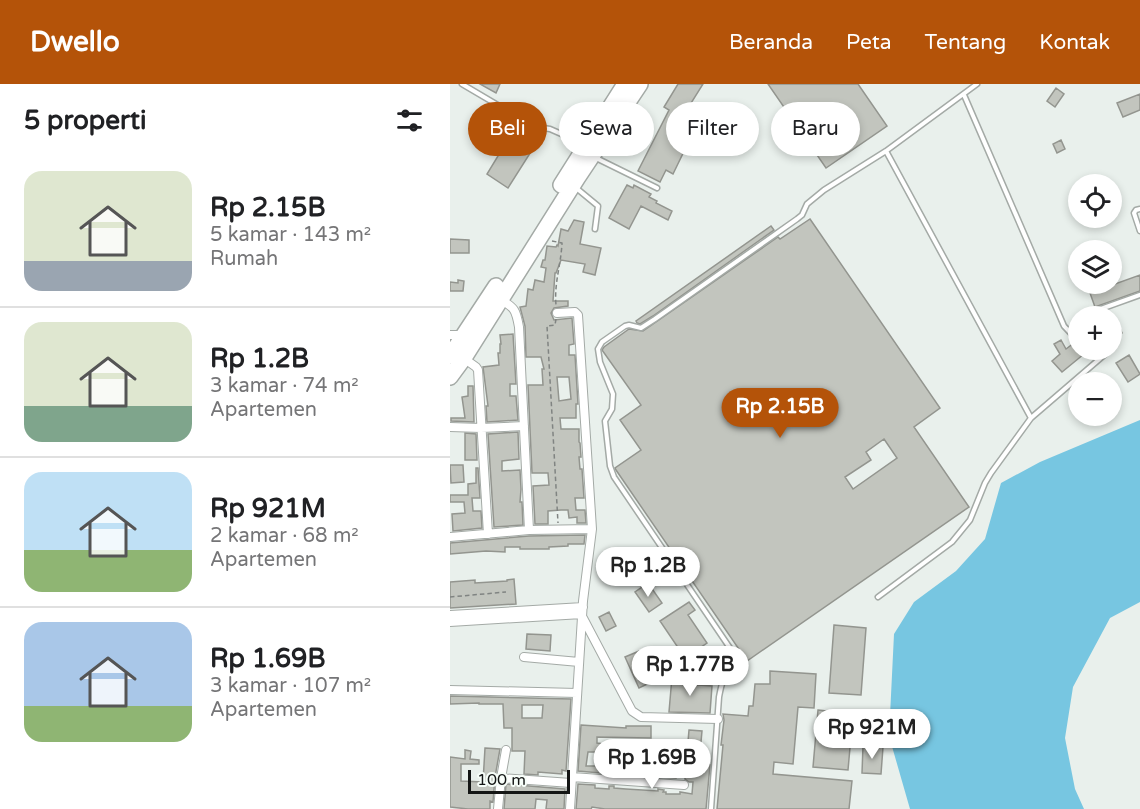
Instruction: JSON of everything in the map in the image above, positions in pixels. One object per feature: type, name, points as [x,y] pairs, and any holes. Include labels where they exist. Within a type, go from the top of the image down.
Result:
[{"type":"highway","points":[[617,102],[625,84]]},
{"type":"highway","points":[[625,102],[640,84]]},
{"type":"highway","points":[[450,377],[456,355],[457,335],[585,156]]},
{"type":"highway","points":[[456,355],[500,299],[573,185],[587,156]]},
{"type":"street","points":[[500,299],[513,308],[518,320],[530,530]]},
{"type":"street","points":[[557,313],[575,312],[578,315],[592,529],[579,662],[570,809]]},
{"type":"street","points":[[456,355],[477,368],[488,534]]},
{"type":"street","points":[[450,427],[524,426]]},
{"type":"street","points":[[450,537],[530,530],[592,529]]},
{"type":"street","points":[[583,613],[632,711],[640,717],[718,719]]},
{"type":"street","points":[[450,615],[583,613]]},
{"type":"street","points":[[450,622],[583,613]]},
{"type":"street","points":[[524,657],[579,662]]},
{"type":"street","points":[[450,690],[577,693]]},
{"type":"street","points":[[498,809],[506,750]]},
{"type":"street","points":[[501,778],[684,785]]},
{"type":"lane","points":[[462,84],[530,124],[550,129],[559,134]]},
{"type":"lane","points":[[711,809],[721,687],[731,665],[732,651],[611,471],[605,421],[612,409],[613,394],[600,362],[598,349],[602,342],[625,326],[643,328],[797,219],[807,204],[824,190],[886,151],[977,84]]},
{"type":"lane","points":[[964,95],[1064,326],[1068,330]]},
{"type":"lane","points":[[886,151],[1031,418]]},
{"type":"lane","points":[[598,156],[657,189]]},
{"type":"lane","points":[[573,185],[598,206],[595,230]]},
{"type":"lane","points":[[1140,209],[1134,213],[1140,231]]},
{"type":"lane","points":[[1109,306],[1140,295]]},
{"type":"lane","points":[[878,597],[952,542],[970,520],[991,473],[1031,418],[1098,360]]},
{"type":"path","points":[[539,238],[562,243],[561,262],[555,285],[557,313],[555,325],[547,326],[559,530]]},
{"type":"path","points":[[450,597],[507,592]]},
{"type":"water","points":[[1140,420],[1140,602],[1110,618],[1073,687],[1065,738],[1075,789],[1084,809],[910,809],[889,736],[894,634],[914,602],[956,571],[985,539],[1001,483],[1040,462]]},
{"type":"building","points":[[480,84],[500,84],[496,93]]},
{"type":"building","points":[[678,84],[703,84],[692,102],[667,102]]},
{"type":"building","points":[[768,84],[858,84],[887,126],[860,145],[860,102],[780,102]]},
{"type":"building","points":[[1056,88],[1064,94],[1055,107],[1047,101]]},
{"type":"building","points":[[1140,94],[1140,110],[1123,117],[1117,103]]},
{"type":"building","points":[[666,116],[666,156],[682,156],[673,174],[666,170],[660,182],[638,171],[646,156],[654,156],[654,140]]},
{"type":"building","points":[[1061,140],[1065,149],[1057,153],[1053,144]]},
{"type":"building","points":[[498,156],[528,156],[508,188],[487,174]]},
{"type":"building","points":[[818,156],[843,156],[826,168]]},
{"type":"building","points":[[627,185],[633,188],[634,185],[651,194],[649,197],[657,201],[656,203],[672,211],[668,220],[641,206],[629,229],[609,218]]},
{"type":"building","points":[[810,219],[940,408],[914,427],[969,507],[747,661],[615,468],[641,450],[620,420],[641,405],[602,350],[629,329],[643,331],[778,237],[780,239]],"holes":[[[884,439],[897,458],[853,489],[845,477],[871,460],[866,452]]]},
{"type":"building","points":[[574,220],[584,222],[580,244],[601,248],[595,275],[583,272],[585,264],[561,260],[555,273],[553,301],[568,301],[568,306],[554,308],[551,313],[554,320],[572,318],[574,344],[569,345],[569,355],[575,355],[578,404],[576,404],[576,418],[560,418],[561,429],[579,429],[581,457],[579,457],[584,498],[575,498],[576,510],[585,510],[586,523],[577,523],[577,517],[569,518],[568,510],[561,510],[548,511],[548,524],[535,524],[533,486],[549,485],[548,473],[532,473],[528,385],[543,385],[542,369],[544,369],[541,357],[526,357],[525,326],[520,307],[526,306],[528,289],[533,290],[535,280],[544,282],[546,268],[541,267],[545,260],[547,246],[558,246],[561,229],[568,231]],"holes":[[[557,377],[569,377],[571,399],[559,401]]]},
{"type":"building","points":[[771,226],[774,230],[653,316],[640,324],[637,323],[636,321]]},
{"type":"building","points":[[450,239],[469,240],[469,253],[450,253]]},
{"type":"building","points":[[1140,275],[1140,291],[1095,306],[1090,294],[1122,294],[1122,281]]},
{"type":"building","points":[[458,280],[464,281],[463,291],[450,291],[450,282],[458,283]]},
{"type":"building","points":[[513,334],[516,384],[510,384],[510,396],[516,396],[518,420],[487,422],[486,406],[488,406],[483,367],[499,365],[500,335]]},
{"type":"building","points":[[1061,340],[1066,349],[1068,348],[1068,360],[1077,360],[1062,372],[1052,361],[1060,354],[1054,344]]},
{"type":"building","points":[[1129,355],[1140,374],[1128,382],[1116,363]]},
{"type":"building","points":[[468,386],[473,386],[474,422],[451,421],[451,418],[465,418],[462,397],[468,396]]},
{"type":"building","points":[[518,432],[519,459],[502,461],[502,471],[520,470],[523,525],[494,527],[488,434]]},
{"type":"building","points":[[465,433],[476,434],[477,460],[465,460]]},
{"type":"building","points":[[450,465],[463,465],[464,482],[451,483]]},
{"type":"building","points":[[476,468],[478,468],[480,498],[472,498],[473,511],[481,511],[482,528],[453,531],[452,514],[465,513],[464,502],[450,502],[450,495],[468,495],[468,484],[476,483]]},
{"type":"building","points":[[585,535],[584,544],[568,544],[568,546],[549,547],[549,549],[505,547],[505,552],[450,554],[450,543],[529,536]]},
{"type":"building","points":[[638,552],[647,565],[630,577],[621,565]]},
{"type":"building","points":[[514,579],[516,604],[450,608],[450,582],[475,580],[475,583]]},
{"type":"building","points":[[648,583],[662,603],[649,612],[635,592]]},
{"type":"building","points":[[689,602],[695,610],[688,615],[707,643],[685,658],[660,621]]},
{"type":"building","points":[[609,612],[616,626],[606,631],[599,617]]},
{"type":"building","points":[[834,625],[866,628],[861,695],[829,693]]},
{"type":"building","points":[[527,634],[551,635],[550,651],[526,649]]},
{"type":"building","points":[[644,649],[658,679],[639,688],[625,657]]},
{"type":"building","points":[[770,671],[816,674],[814,708],[798,707],[793,764],[774,762],[773,774],[852,781],[849,809],[717,809],[723,745],[721,745],[723,714],[748,716],[749,706],[753,706],[755,684],[770,684]]},
{"type":"building","points":[[672,677],[685,678],[685,684],[712,686],[710,713],[669,712]]},
{"type":"building","points":[[450,696],[571,699],[566,771],[562,770],[562,774],[538,772],[538,775],[524,774],[525,751],[512,751],[512,728],[504,728],[503,704],[450,704]],"holes":[[[522,705],[543,705],[542,718],[522,718]]]},
{"type":"building","points":[[818,710],[853,714],[848,770],[813,767]]},
{"type":"building","points":[[581,725],[626,728],[626,726],[651,726],[651,738],[597,737],[597,743],[642,749],[642,746],[658,748],[657,752],[664,751],[665,757],[677,754],[679,762],[677,762],[676,778],[578,771]],"holes":[[[588,752],[600,752],[598,766],[586,766]]]},
{"type":"building","points":[[689,730],[702,731],[699,764],[710,765],[706,809],[592,807],[591,809],[576,809],[578,784],[595,785],[595,788],[609,789],[609,786],[614,786],[614,788],[626,789],[658,791],[658,789],[664,790],[666,794],[680,794],[680,792],[692,794],[693,782],[685,779],[685,774],[693,775],[695,754],[687,753]]},
{"type":"building","points":[[863,746],[883,747],[881,774],[862,773]]},
{"type":"building","points":[[485,748],[500,749],[493,802],[490,801],[490,809],[450,807],[450,757],[465,759],[465,750],[471,751],[470,759],[479,760],[479,764],[461,764],[461,781],[483,782]]},
{"type":"building","points":[[506,784],[565,789],[564,809],[546,809],[547,800],[536,799],[535,809],[504,809]]}]
